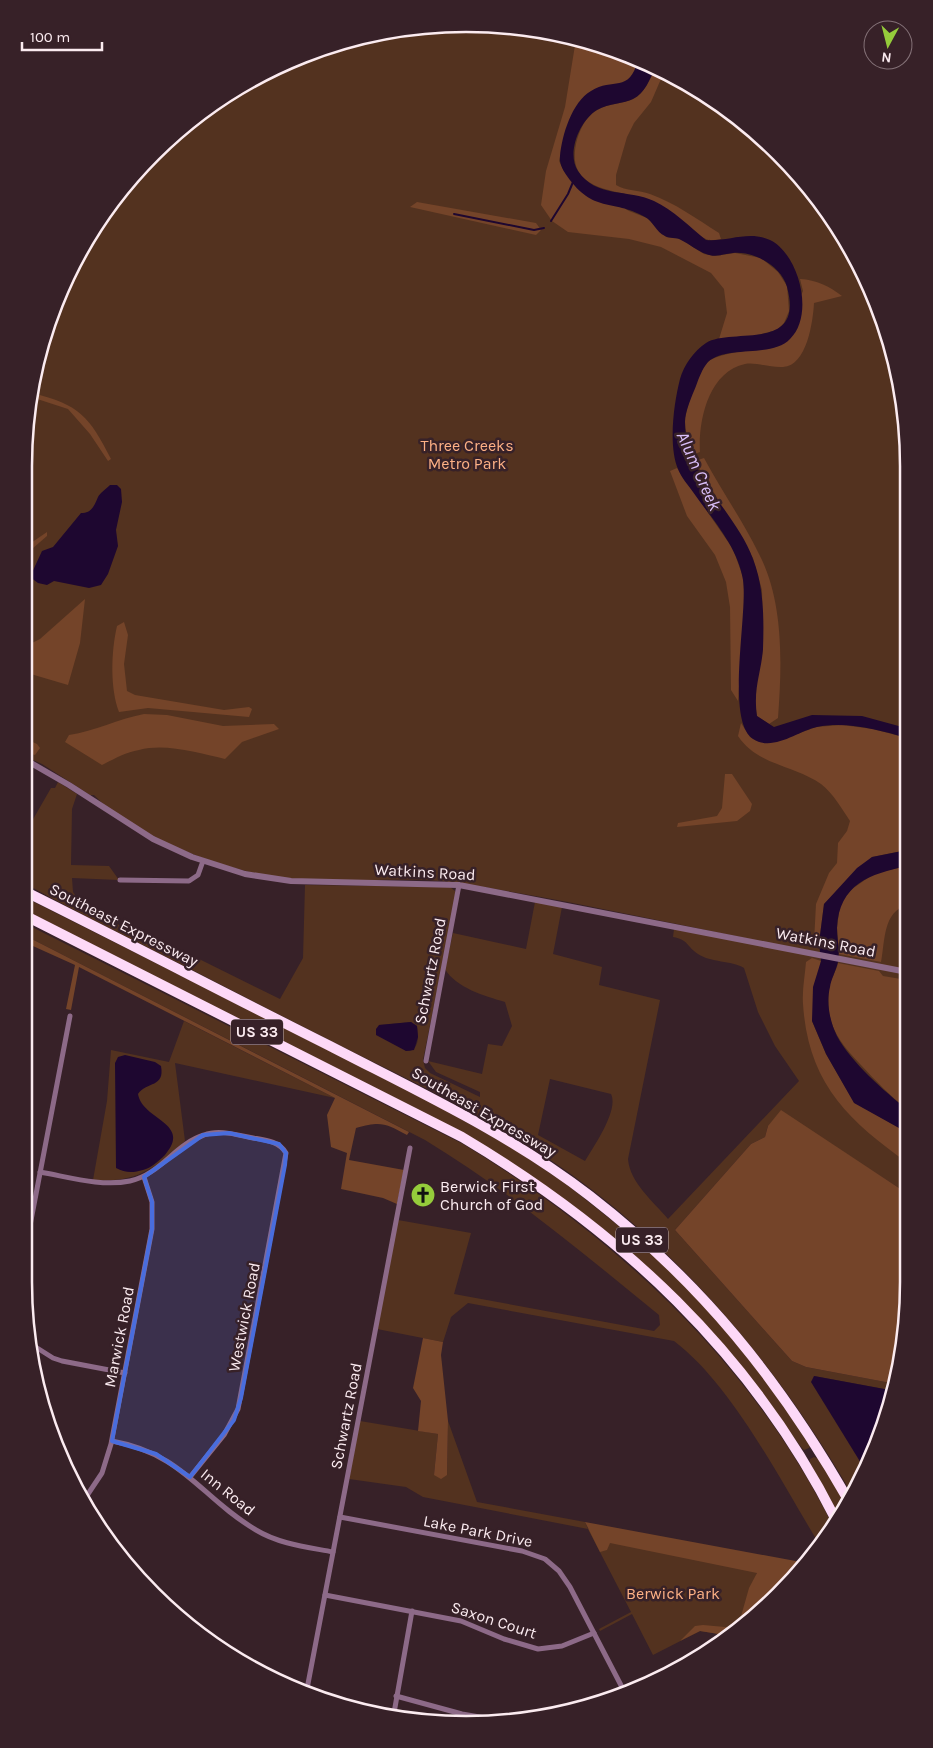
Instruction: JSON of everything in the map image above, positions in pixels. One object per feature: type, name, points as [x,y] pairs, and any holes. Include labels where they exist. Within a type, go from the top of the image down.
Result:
[{"type":"highway","name":"Southeast Expressway","points":[[32,896],[468,1117],[548,1166],[590,1196],[668,1263],[732,1329],[796,1414],[845,1494]]},
{"type":"highway","name":"Southeast Expressway","points":[[32,918],[453,1133],[516,1170],[573,1210],[634,1259],[669,1292],[723,1352],[779,1425],[833,1514]]},
{"type":"street","name":"Watkins Road","points":[[32,764],[69,785],[142,833],[203,861],[245,874],[284,881],[459,885],[900,971]]},
{"type":"street","points":[[120,880],[190,881],[198,875],[203,861]]},
{"type":"street","name":"Schwartz Road","points":[[426,1061],[459,885]]},
{"type":"street","points":[[32,1214],[70,1016]]},
{"type":"street","name":"Westwick Road","points":[[144,1177],[193,1140],[210,1133],[228,1133],[273,1142],[283,1148],[286,1153],[242,1398],[229,1428],[190,1477]]},
{"type":"street","name":"Schwartz Road","points":[[308,1685],[410,1148]]},
{"type":"street","points":[[40,1172],[110,1183],[144,1177]]},
{"type":"street","name":"Marwick Road","points":[[88,1493],[102,1472],[112,1441],[152,1229],[152,1202],[144,1177]]},
{"type":"street","points":[[38,1349],[52,1358],[62,1361],[125,1373]]},
{"type":"street","name":"Inn Road","points":[[112,1441],[156,1454],[190,1477],[244,1522],[265,1535],[288,1543],[333,1552]]},
{"type":"street","name":"Lake Park Drive","points":[[340,1517],[536,1555],[550,1563],[562,1576],[622,1686]]},
{"type":"street","name":"Saxon Court","points":[[325,1595],[461,1621],[504,1639],[538,1648],[562,1646],[594,1633]]},
{"type":"street","points":[[394,1709],[412,1611]]},
{"type":"street","points":[[396,1696],[471,1716]]},
{"type":"highlighted area","points":[[229,1133],[279,1144],[286,1153],[285,1165],[241,1398],[234,1420],[190,1477],[156,1454],[112,1441],[152,1229],[152,1202],[144,1177],[203,1135]]},
{"type":"green space","name":"Three Creeks Metro Park","points":[[466,32],[495,33],[551,41],[579,47],[633,66],[684,91],[731,122],[753,140],[793,180],[811,202],[827,225],[856,275],[886,354],[897,410],[900,438],[900,1189],[822,1138],[768,1126],[765,1137],[751,1144],[675,1230],[792,1361],[806,1367],[888,1383],[887,1390],[814,1376],[861,1461],[848,1488],[799,1410],[737,1329],[668,1255],[591,1189],[535,1150],[475,1114],[32,887],[32,821],[51,788],[55,788],[58,782],[77,794],[72,809],[71,865],[109,866],[119,880],[72,878],[73,892],[88,912],[189,954],[280,999],[303,958],[305,885],[450,887],[455,891],[456,896],[423,1060],[425,1068],[430,1073],[480,1097],[480,1092],[436,1072],[428,1061],[482,1074],[488,1044],[502,1046],[512,1026],[505,1002],[480,994],[464,986],[450,976],[445,969],[453,933],[526,949],[535,902],[562,907],[553,954],[602,967],[599,985],[660,1000],[628,1159],[633,1176],[638,1184],[668,1219],[799,1081],[775,1046],[758,1012],[744,968],[739,965],[703,957],[685,942],[673,937],[674,929],[746,938],[566,902],[456,883],[417,880],[297,880],[246,871],[217,863],[189,852],[135,827],[94,795],[90,795],[32,760],[32,466],[36,410],[47,354],[66,300],[91,249],[122,202],[140,180],[180,140],[225,106],[275,77],[300,66],[354,47],[382,41],[438,33]],"holes":[[[411,1022],[417,1026],[417,1044],[410,1051],[406,1051],[379,1025]],[[550,1079],[611,1094],[613,1101],[609,1118],[585,1161],[538,1135]]]},
{"type":"green space","points":[[32,901],[418,1095],[514,1149],[566,1184],[645,1247],[706,1307],[762,1372],[811,1445],[809,1448],[804,1450],[801,1447],[716,1338],[659,1278],[602,1228],[499,1155],[32,915]]},
{"type":"green space","points":[[32,927],[463,1144],[519,1180],[574,1220],[626,1262],[674,1308],[720,1357],[762,1409],[799,1465],[829,1519],[816,1539],[754,1435],[735,1408],[716,1382],[674,1341],[468,1303],[451,1317],[443,1342],[377,1329],[398,1220],[471,1233],[454,1294],[654,1331],[660,1325],[659,1315],[545,1223],[486,1180],[425,1140],[32,939]]},
{"type":"green space","points":[[184,1021],[335,1098],[175,1063],[185,1141],[164,1159],[144,1172],[122,1179],[93,1180],[107,1101],[111,1050],[169,1062]]},
{"type":"green space","points":[[360,1421],[438,1434],[434,1475],[447,1475],[448,1421],[477,1502],[585,1522],[588,1529],[423,1497],[406,1487],[349,1479]]},
{"type":"green space","points":[[814,1457],[819,1459],[843,1498],[835,1510],[810,1466],[810,1459]]},
{"type":"green space","name":"Berwick Park","points":[[588,1529],[759,1563],[749,1611],[719,1634],[700,1631],[653,1655],[632,1614],[600,1631],[599,1629],[631,1612]]},
{"type":"shaded area","points":[[575,46],[636,67],[634,74],[627,82],[601,88],[571,117],[559,161],[564,171],[629,211],[647,218],[666,237],[679,238],[704,254],[715,256],[735,253],[761,258],[778,272],[787,286],[789,311],[784,323],[777,330],[753,336],[719,339],[727,313],[724,289],[711,273],[661,247],[629,239],[568,232],[552,221],[541,205],[546,171],[565,107]]},
{"type":"shaded area","points":[[652,74],[661,79],[651,102],[634,123],[627,137],[616,175],[616,185],[650,194],[668,202],[719,233],[721,239],[706,239],[655,202],[596,186],[586,180],[578,171],[575,160],[576,144],[586,120],[597,110],[629,101],[641,93]]},
{"type":"shaded area","points":[[417,202],[536,223],[541,230],[536,235],[410,207]]},
{"type":"shaded area","points":[[800,279],[823,284],[842,296],[814,303],[807,341],[798,359],[791,365],[778,367],[745,364],[732,369],[722,377],[714,387],[704,413],[701,427],[700,452],[692,455],[686,434],[685,421],[690,398],[706,364],[717,357],[779,346],[803,291]]},
{"type":"shaded area","points":[[39,395],[62,402],[81,414],[96,432],[111,459],[108,461],[90,434],[68,409],[38,399]]},
{"type":"shaded area","points":[[704,458],[753,542],[773,592],[779,634],[780,677],[778,718],[769,724],[757,716],[754,697],[763,650],[762,590],[753,558],[695,461]]},
{"type":"shaded area","points":[[677,468],[733,549],[743,577],[745,601],[738,701],[731,690],[730,607],[726,582],[715,555],[687,516],[670,471]]},
{"type":"shaded area","points":[[47,532],[47,536],[32,549],[32,542]]},
{"type":"shaded area","points":[[85,599],[80,643],[68,685],[32,674],[32,643],[40,639]]},
{"type":"shaded area","points":[[124,622],[128,635],[124,664],[127,691],[135,695],[224,710],[249,707],[252,709],[249,717],[148,708],[119,712],[114,692],[113,658],[117,626]]},
{"type":"shaded area","points":[[144,714],[167,715],[223,726],[274,724],[279,729],[242,742],[225,759],[171,748],[149,748],[129,752],[102,765],[65,742],[69,735]]},
{"type":"shaded area","points":[[741,723],[750,737],[775,742],[816,727],[842,725],[873,729],[900,736],[900,851],[872,857],[824,904],[819,943],[814,942],[816,904],[829,873],[837,863],[838,843],[847,831],[850,821],[833,796],[821,784],[765,759],[746,746],[738,736]]},
{"type":"shaded area","points":[[32,742],[40,748],[35,755],[32,754]]},
{"type":"shaded area","points":[[725,774],[732,774],[752,804],[750,811],[737,821],[677,827],[678,823],[717,816],[722,808]]},
{"type":"shaded area","points":[[900,868],[900,908],[893,914],[886,928],[881,962],[839,954],[837,928],[840,904],[852,889],[875,873]]},
{"type":"shaded area","points":[[32,939],[409,1132],[407,1135],[383,1124],[371,1124],[356,1128],[349,1160],[404,1170],[397,1204],[383,1198],[341,1189],[347,1153],[331,1147],[327,1115],[335,1098],[79,967],[71,1010],[66,1009],[75,965],[32,946]]},
{"type":"shaded area","points":[[812,958],[821,961],[812,1021],[826,1054],[854,1102],[900,1128],[900,1157],[849,1114],[834,1097],[822,1077],[813,1056],[806,1031],[803,988],[806,962]]},
{"type":"shaded area","points":[[838,963],[879,971],[883,976],[900,979],[900,1103],[852,1056],[839,1039],[831,1022],[829,1012],[830,986]]},
{"type":"shaded area","points":[[781,1110],[900,1189],[900,1310],[888,1383],[806,1367],[792,1361],[675,1230],[751,1144],[765,1137],[768,1126]]},
{"type":"shaded area","points":[[423,1338],[443,1342],[441,1355],[448,1421],[447,1475],[441,1479],[434,1475],[438,1434],[418,1431],[421,1401],[413,1388]]},
{"type":"shaded area","points":[[585,1522],[798,1562],[740,1618],[749,1588],[757,1573],[610,1543],[607,1550],[600,1552]]},
{"type":"shaded area","points":[[695,1626],[729,1627],[719,1634],[700,1631],[680,1641]]},
{"type":"water","name":"Alum Creek","points":[[635,67],[652,74],[644,89],[629,101],[597,110],[585,121],[580,129],[574,146],[575,164],[578,171],[585,180],[603,189],[644,197],[654,201],[675,214],[706,240],[754,236],[770,240],[780,247],[789,258],[796,271],[800,286],[802,315],[798,328],[790,339],[782,345],[772,348],[726,354],[708,362],[700,377],[685,418],[687,441],[693,459],[745,542],[757,570],[763,615],[763,649],[757,689],[757,716],[774,727],[812,715],[862,716],[900,726],[900,736],[863,727],[828,725],[769,743],[753,739],[745,728],[740,711],[739,690],[744,596],[743,580],[736,556],[730,545],[678,469],[673,448],[674,412],[682,374],[694,354],[706,343],[718,339],[763,334],[776,330],[786,321],[790,308],[787,287],[784,279],[766,261],[741,253],[716,256],[703,253],[679,239],[662,234],[645,217],[633,211],[603,204],[586,196],[566,174],[560,162],[561,148],[569,120],[578,103],[584,96],[599,87],[625,81]]},
{"type":"water","points":[[110,485],[117,485],[121,489],[122,502],[116,530],[118,546],[108,574],[101,585],[89,588],[54,581],[47,585],[38,583],[32,578],[32,573],[42,551],[53,547],[81,513],[88,512],[92,508],[99,496]]},
{"type":"water","points":[[900,851],[900,868],[869,878],[850,891],[844,901],[839,913],[837,928],[838,962],[829,993],[829,1012],[837,1036],[850,1056],[900,1103],[900,1129],[854,1103],[826,1054],[812,1021],[813,987],[821,961],[819,943],[824,904],[857,868],[872,857]]},
{"type":"water","points":[[411,1022],[417,1026],[418,1037],[414,1050],[406,1051],[376,1035],[376,1029],[379,1025]]},
{"type":"water","points":[[125,1055],[155,1062],[161,1066],[162,1073],[158,1081],[138,1094],[141,1103],[170,1128],[173,1136],[172,1144],[160,1160],[146,1169],[132,1172],[116,1168],[115,1063],[118,1057]]},
{"type":"water","points":[[814,1376],[887,1390],[861,1463],[811,1382]]},
{"type":"waterway","points":[[551,221],[568,194],[573,182]]},
{"type":"waterway","points":[[454,214],[534,230],[544,228]]},
{"type":"place","name":"Berwick First Church of God","points":[[423,1195]]}]
